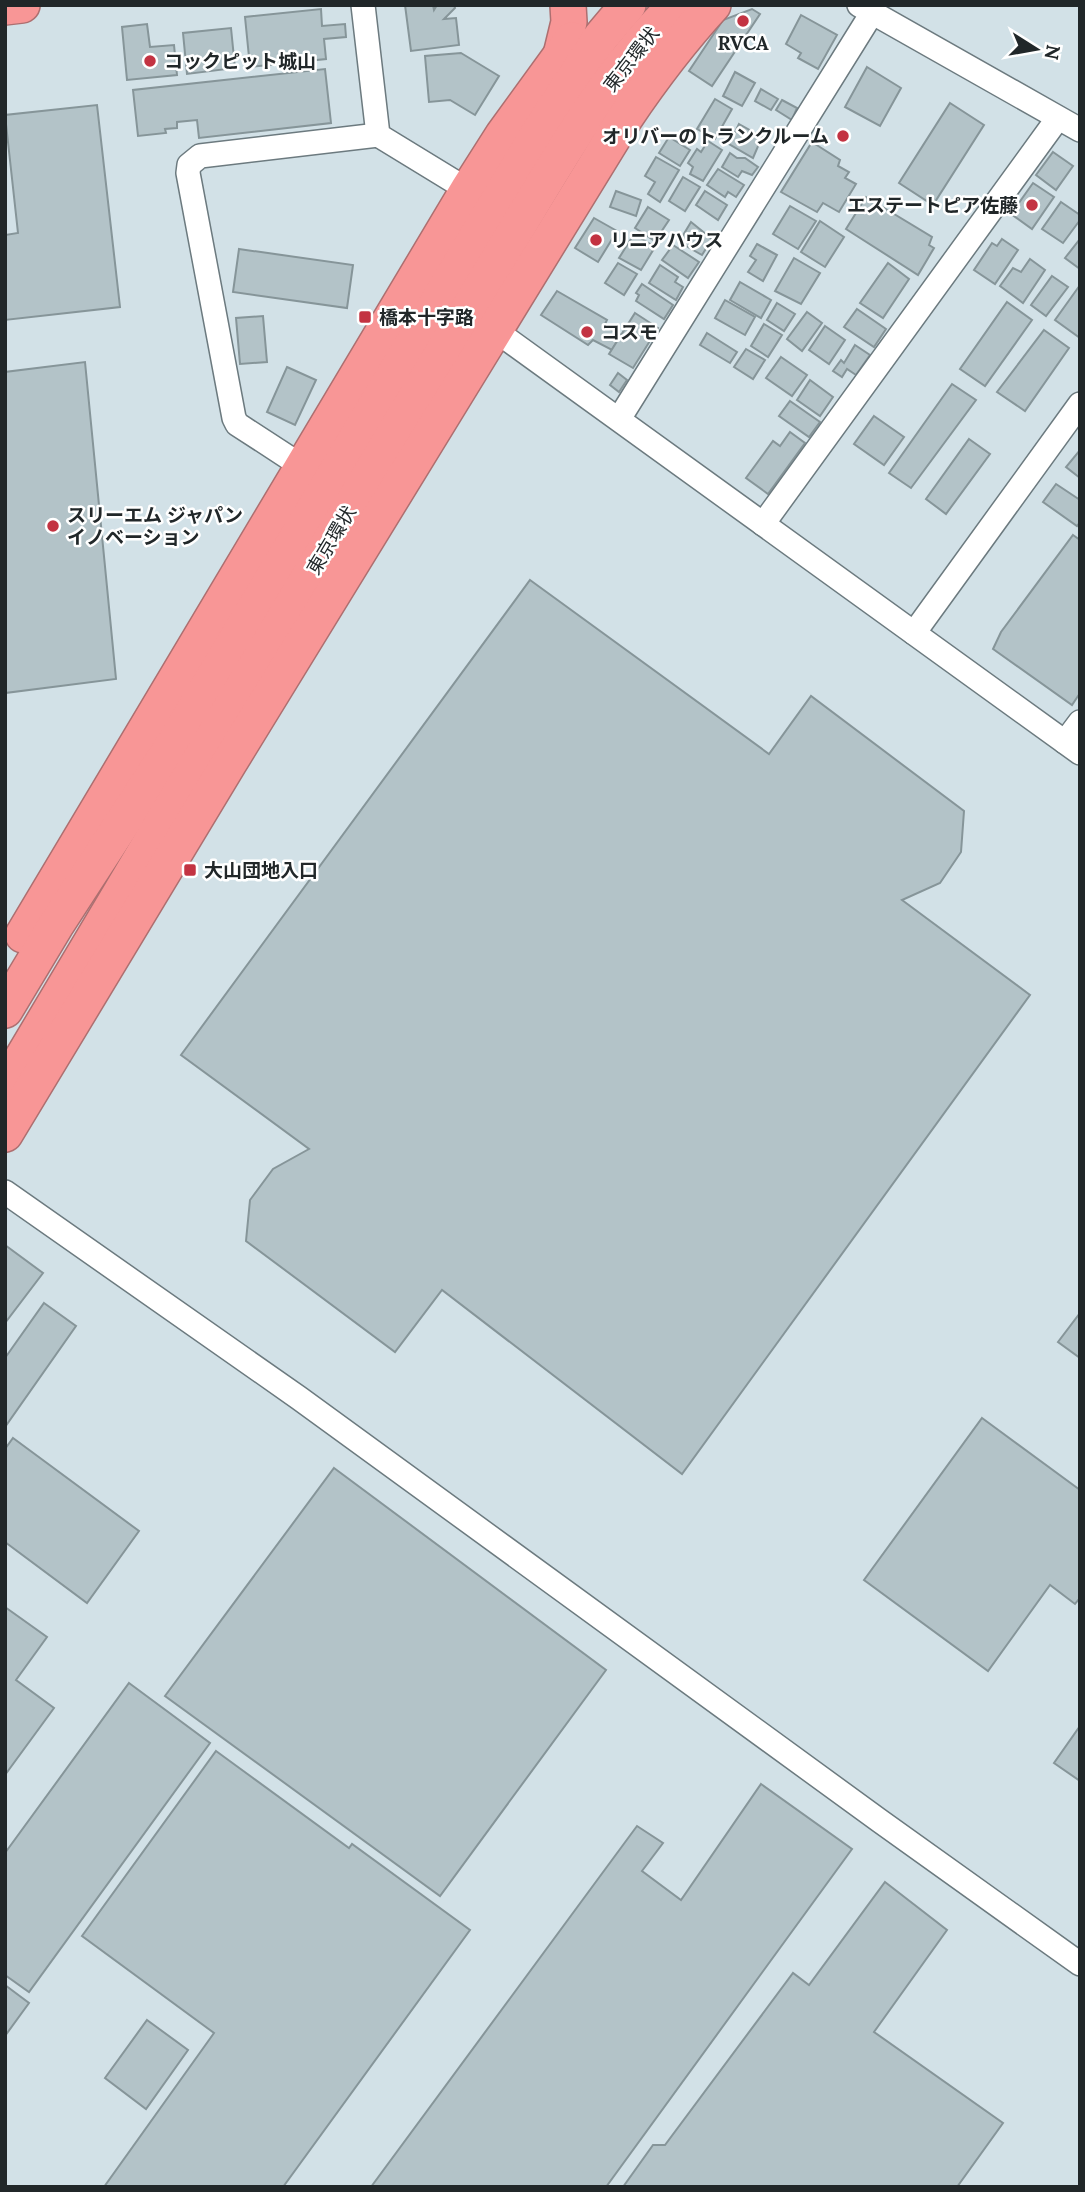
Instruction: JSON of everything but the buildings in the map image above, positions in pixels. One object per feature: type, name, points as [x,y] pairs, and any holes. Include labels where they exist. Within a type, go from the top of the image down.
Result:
[{"type":"highway","points":[[5,7],[22,5]]},
{"type":"highway","points":[[561,55],[569,22],[568,5]]},
{"type":"highway","points":[[9,950],[468,190],[503,135],[600,5]]},
{"type":"highway","name":"東京環状","points":[[5,1087],[474,270],[572,80],[601,37],[628,5]]},
{"type":"highway","name":"東京環状","points":[[5,1010],[56,925],[474,270],[631,55],[676,5]]},
{"type":"highway","points":[[5,1135],[229,763],[625,118],[656,72],[713,5]]},
{"type":"street","points":[[363,5],[378,135]]},
{"type":"street","points":[[619,419],[866,9],[1080,131]]},
{"type":"street","points":[[763,524],[1058,118]]},
{"type":"street","points":[[303,467],[237,424],[234,418],[188,173],[190,165],[200,156],[378,135],[468,190]]},
{"type":"street","points":[[496,331],[1072,747],[1080,722]]},
{"type":"street","points":[[914,633],[1080,404]]},
{"type":"street","points":[[5,1192],[299,1398],[1080,1964]]},
{"type":"place","name":"RVCA","points":[[743,21]]},
{"type":"place","name":"コックピット城山","points":[[150,61]]},
{"type":"place","name":"オリバーのトランクルーム","points":[[843,136]]},
{"type":"place","name":"エステートピア佐藤","points":[[1032,205]]},
{"type":"place","name":"リニアハウス","points":[[596,240]]},
{"type":"place","name":"橋本十字路","points":[[365,317]]},
{"type":"place","name":"コスモ","points":[[587,332]]},
{"type":"place","name":"スリーエム ジャパン イノベーション","points":[[53,526]]},
{"type":"place","name":"大山団地入口","points":[[190,870]]}]
